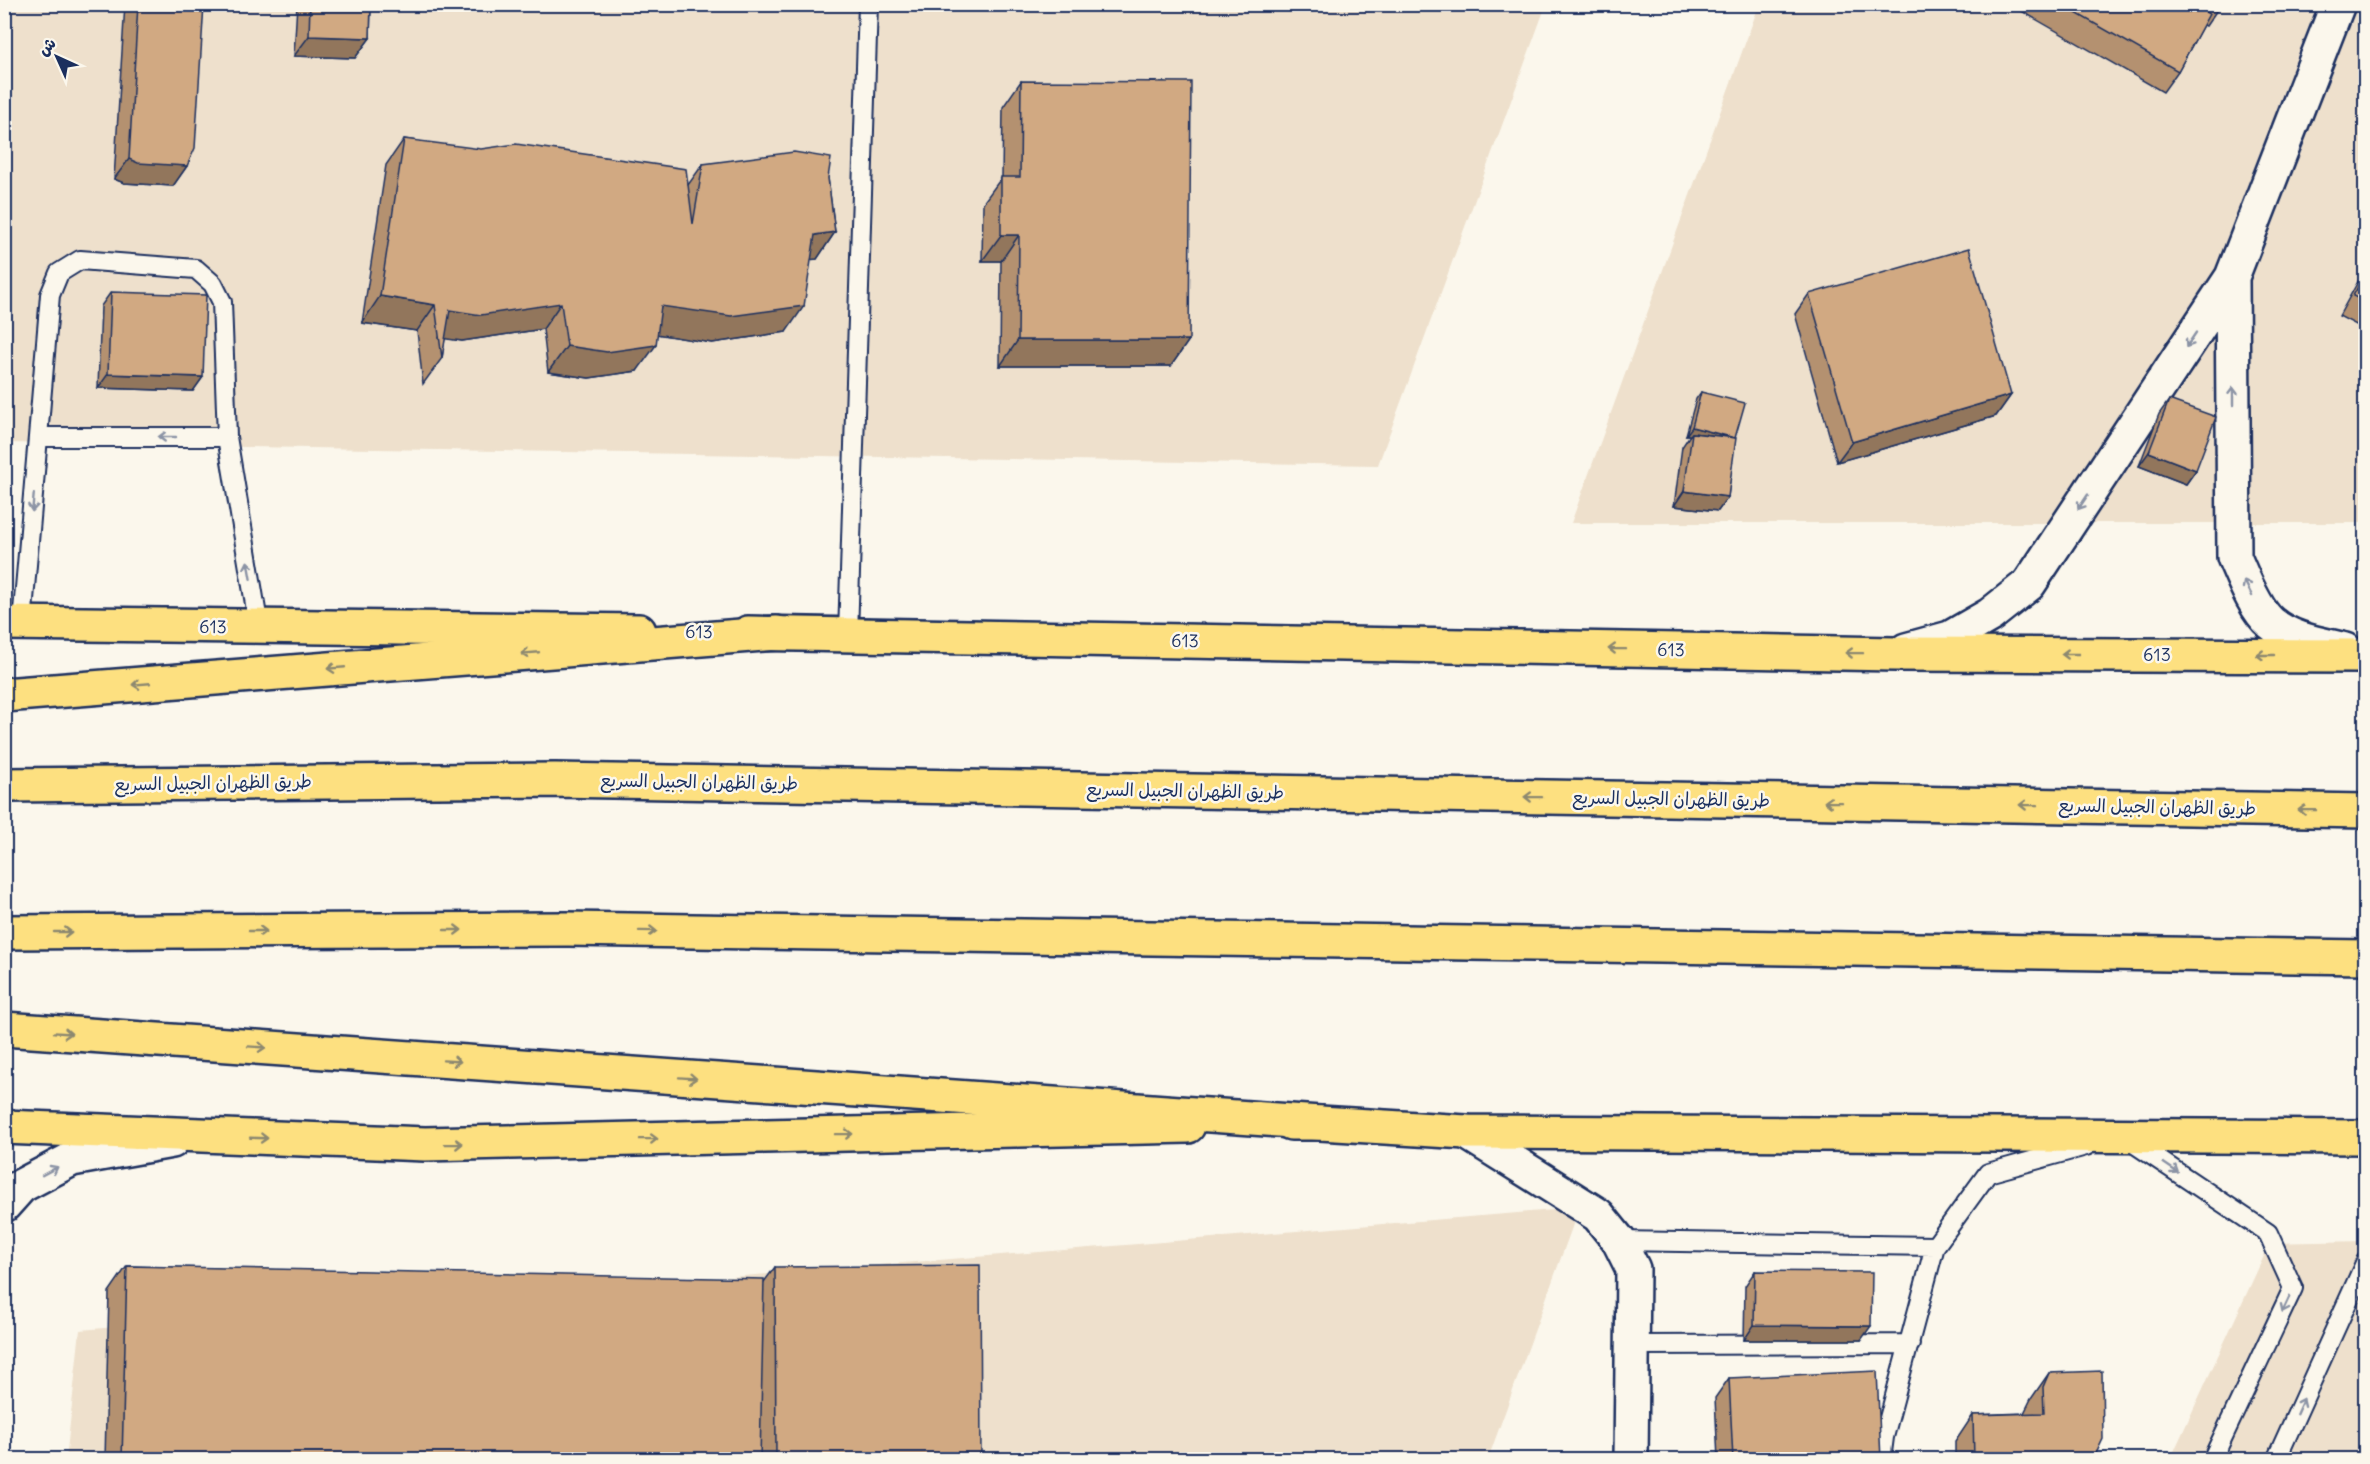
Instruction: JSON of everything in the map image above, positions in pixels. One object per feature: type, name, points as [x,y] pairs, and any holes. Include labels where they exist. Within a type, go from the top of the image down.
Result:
[{"type":"main road","name":"613","points":[[13,623],[777,633],[1894,654],[2366,655]]},
{"type":"main road","points":[[4,695],[777,633]]},
{"type":"main road","name":"طريق الظهران الجبيل السريع","points":[[4,785],[555,780],[2366,811]]},
{"type":"main road","points":[[4,932],[568,929],[2366,957]]},
{"type":"main road","points":[[4,1029],[1466,1132],[2366,1137]]},
{"type":"main road","points":[[4,1127],[425,1144],[1320,1123]]},
{"type":"street","points":[[1894,654],[1950,638],[1990,615],[2029,584],[2232,276],[2338,4]]},
{"type":"street","points":[[2232,276],[2234,557],[2249,591],[2270,622],[2300,639],[2366,655]]},
{"type":"street","points":[[1466,1132],[1598,1215],[1619,1241],[1633,1269],[1631,1460]]},
{"type":"street","points":[[4,1205],[21,1186],[72,1159],[200,1136]]},
{"type":"lane","points":[[848,635],[868,4]]},
{"type":"lane","points":[[13,623],[38,437],[50,295],[59,273],[80,260],[196,269],[213,284],[222,302],[227,437],[259,628]]},
{"type":"lane","points":[[38,437],[227,437]]},
{"type":"lane","points":[[1881,1460],[1884,1437],[1935,1246],[1988,1173],[2122,1135],[2268,1233],[2293,1288],[2212,1460]]},
{"type":"lane","points":[[1619,1241],[1935,1246]]},
{"type":"lane","points":[[2276,1460],[2366,1261]]},
{"type":"lane","points":[[1632,1345],[1910,1344]]},
{"type":"shaded area","points":[[5,5],[1546,5],[1378,465],[5,443]]},
{"type":"shaded area","points":[[1759,5],[2365,5],[2365,523],[1571,523]]},
{"type":"shaded area","points":[[1579,1208],[1488,1459],[66,1460],[80,1330]]},
{"type":"shaded area","points":[[2365,1241],[2365,1459],[2170,1460],[2270,1243]]},
{"type":"building","points":[[138,4],[204,4],[195,148],[187,166],[138,163],[129,159]]},
{"type":"building","points":[[310,4],[371,4],[370,38],[309,36]]},
{"type":"building","points":[[2060,4],[2192,4],[2209,14],[2178,71]]},
{"type":"building","points":[[1021,81],[1191,82],[1189,340],[1018,340],[1019,235],[1001,235],[1001,177],[1020,177]]},
{"type":"building","points":[[404,139],[481,149],[516,144],[686,169],[693,224],[703,164],[794,152],[831,158],[828,178],[835,232],[815,235],[804,306],[731,316],[661,306],[656,345],[607,352],[567,346],[561,303],[481,315],[450,310],[442,358],[435,305],[380,296]]},
{"type":"building","points":[[1969,248],[2011,395],[1852,442],[1809,294]]},
{"type":"building","points":[[2366,273],[2366,302],[2353,296]]},
{"type":"building","points":[[111,292],[206,295],[203,377],[108,374]]},
{"type":"building","points":[[1701,392],[1745,403],[1735,438],[1692,427]]},
{"type":"building","points":[[2169,400],[2216,417],[2196,470],[2149,452]]},
{"type":"building","points":[[1692,433],[1736,438],[1728,497],[1684,491]]},
{"type":"building","points":[[980,1265],[981,1460],[776,1460],[775,1267]]},
{"type":"building","points":[[127,1266],[764,1279],[760,1460],[122,1460]]},
{"type":"building","points":[[1755,1271],[1872,1272],[1871,1326],[1754,1325]]},
{"type":"building","points":[[1877,1371],[1881,1460],[1733,1460],[1729,1378]]},
{"type":"building","points":[[2102,1371],[2103,1439],[2093,1460],[1974,1460],[1973,1415],[2044,1413],[2043,1387],[2049,1373]]}]
